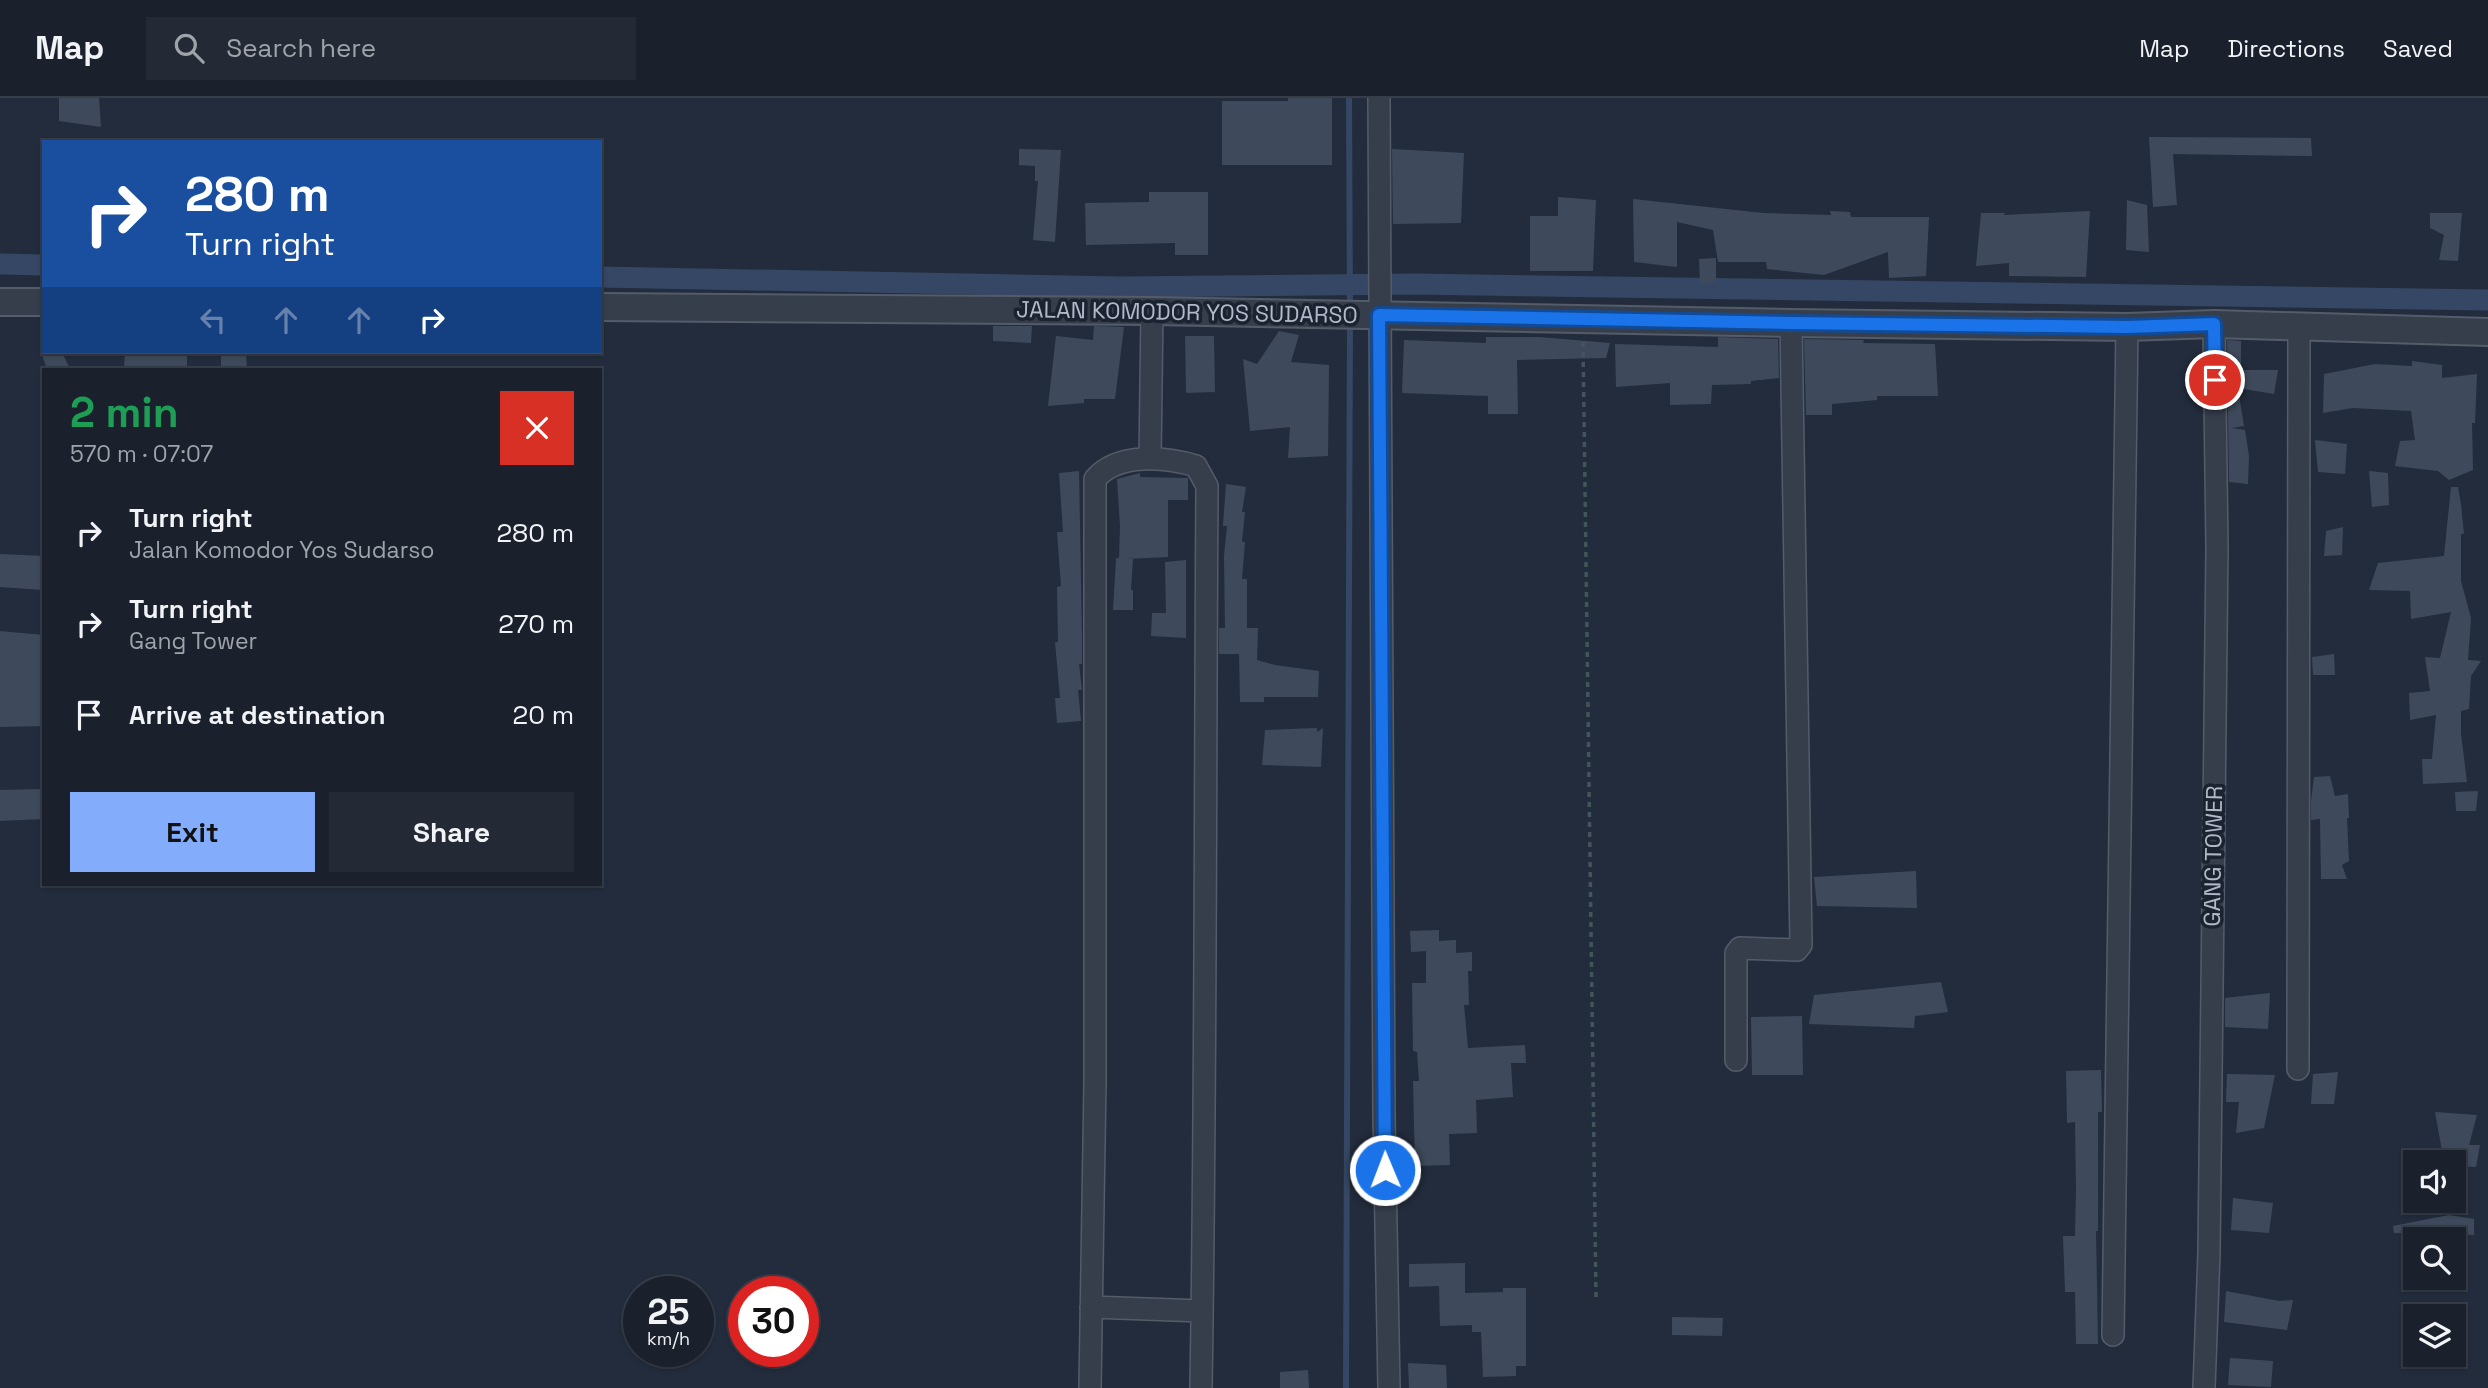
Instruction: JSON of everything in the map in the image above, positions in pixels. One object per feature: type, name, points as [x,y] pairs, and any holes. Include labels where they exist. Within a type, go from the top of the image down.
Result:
[{"type":"street","points":[[1379,98],[1380,263],[1377,310],[1389,1388]]},
{"type":"street","points":[[0,302],[42,302]]},
{"type":"street","name":"JALAN KOMODOR YOS SUDARSO","points":[[602,307],[1325,315],[1377,310],[1582,319],[1791,323],[2127,327],[2214,324],[2485,331]]},
{"type":"street","points":[[1150,458],[1152,311]]},
{"type":"street","points":[[1736,1060],[1736,953],[1740,948],[1785,951],[1797,950],[1801,946],[1791,323]]},
{"type":"street","name":"GANG TOWER","points":[[2204,1388],[2217,548],[2214,324]]},
{"type":"street","points":[[2298,1069],[2299,326]]},
{"type":"street","points":[[2113,1335],[2127,327]]},
{"type":"street","points":[[1090,1388],[1095,1082],[1095,479],[1107,468],[1150,458],[1196,466],[1207,486],[1206,1078],[1201,1388]]},
{"type":"street","points":[[1091,1307],[1202,1311]]},
{"type":"path","points":[[1582,319],[1596,1297]]},
{"type":"building","points":[[59,98],[99,98],[101,127],[59,121]]},
{"type":"building","points":[[1288,98],[1332,98],[1332,165],[1222,165],[1222,101],[1288,101]]},
{"type":"building","points":[[2149,137],[2311,138],[2312,156],[2173,154],[2177,205],[2153,207]]},
{"type":"building","points":[[1019,149],[1061,150],[1055,242],[1033,240],[1038,181],[1035,181],[1035,166],[1019,165]]},
{"type":"building","points":[[1392,149],[1464,153],[1461,223],[1393,224]]},
{"type":"building","points":[[1149,192],[1208,192],[1208,255],[1175,255],[1175,243],[1086,245],[1085,203],[1149,202]]},
{"type":"building","points":[[1558,197],[1596,200],[1593,271],[1530,271],[1530,216],[1558,216]]},
{"type":"building","points":[[1633,199],[1763,213],[1831,215],[1830,211],[1850,212],[1851,217],[1929,217],[1926,276],[1889,278],[1888,252],[1824,275],[1767,269],[1766,262],[1718,262],[1713,230],[1677,222],[1677,267],[1634,262]]},
{"type":"building","points":[[2127,200],[2147,205],[2149,252],[2126,250]]},
{"type":"building","points":[[2090,211],[2086,277],[2009,276],[2009,263],[1976,266],[1981,213],[2005,213],[2004,215]]},
{"type":"building","points":[[2430,213],[2462,213],[2458,261],[2439,260],[2444,235],[2430,228]]},
{"type":"building","points":[[1716,258],[1716,282],[1700,284],[1699,259]]},
{"type":"building","points":[[993,326],[1032,326],[1031,343],[993,341]]},
{"type":"building","points":[[1094,326],[1124,327],[1115,399],[1084,399],[1084,403],[1048,406],[1056,336],[1093,340]]},
{"type":"building","points":[[1279,331],[1299,335],[1291,362],[1329,365],[1328,456],[1288,458],[1290,427],[1250,431],[1243,359],[1257,364]]},
{"type":"building","points":[[1185,336],[1214,336],[1215,392],[1186,393]]},
{"type":"building","points":[[1486,337],[1539,337],[1610,343],[1606,358],[1517,360],[1518,414],[1488,414],[1488,396],[1402,393],[1404,340],[1486,343]]},
{"type":"building","points":[[1718,337],[1778,339],[1779,378],[1751,381],[1751,384],[1712,385],[1711,404],[1670,405],[1670,383],[1616,387],[1615,344],[1718,347]]},
{"type":"building","points":[[1804,339],[1935,344],[1938,396],[1877,396],[1877,400],[1832,404],[1832,415],[1806,415]]},
{"type":"building","points":[[2227,340],[2241,341],[2241,370],[2278,370],[2274,394],[2238,388],[2244,426],[2232,428],[2245,430],[2249,456],[2248,484],[2229,482]]},
{"type":"building","points":[[41,352],[63,354],[70,368],[47,368]]},
{"type":"building","points":[[125,354],[187,354],[187,368],[124,368]]},
{"type":"building","points":[[221,354],[246,354],[247,368],[221,368]]},
{"type":"building","points":[[2412,361],[2442,365],[2442,378],[2477,374],[2475,423],[2472,423],[2473,470],[2449,480],[2438,471],[2395,466],[2400,441],[2415,440],[2411,411],[2353,408],[2323,413],[2324,374],[2375,364],[2412,366]]},
{"type":"building","points":[[2315,440],[2347,444],[2345,474],[2318,472]]},
{"type":"building","points":[[1079,471],[1082,664],[1079,664],[1082,690],[1078,690],[1081,721],[1057,723],[1055,698],[1060,698],[1055,642],[1058,642],[1057,587],[1061,586],[1057,532],[1063,532],[1059,473]]},
{"type":"building","points":[[2369,471],[2388,473],[2389,505],[2372,507]]},
{"type":"building","points":[[1140,473],[1140,477],[1188,478],[1188,500],[1168,500],[1168,557],[1126,559],[1133,559],[1133,610],[1113,610],[1120,526],[1117,479]]},
{"type":"building","points":[[1226,484],[1246,487],[1242,512],[1245,512],[1242,542],[1245,542],[1242,579],[1247,579],[1247,628],[1258,628],[1257,660],[1319,671],[1318,697],[1264,697],[1264,702],[1240,702],[1239,654],[1219,654],[1219,628],[1225,628],[1224,556],[1227,526],[1223,526]]},
{"type":"building","points":[[2451,487],[2458,487],[2464,534],[2461,534],[2461,581],[2471,618],[2468,660],[2481,661],[2471,676],[2469,709],[2461,711],[2467,782],[2423,784],[2422,759],[2432,759],[2436,715],[2410,720],[2409,693],[2430,691],[2425,657],[2440,658],[2451,612],[2411,619],[2410,591],[2369,590],[2378,563],[2444,556]]},
{"type":"building","points":[[2343,527],[2342,555],[2324,556],[2326,531]]},
{"type":"building","points":[[0,554],[42,556],[42,590],[0,587]]},
{"type":"building","points":[[1186,560],[1186,638],[1151,636],[1152,613],[1166,613],[1165,562]]},
{"type":"building","points":[[0,631],[42,635],[42,726],[0,727]]},
{"type":"building","points":[[2334,654],[2335,675],[2313,675],[2312,657]]},
{"type":"building","points":[[1317,728],[1317,732],[1323,728],[1321,767],[1262,765],[1265,730]]},
{"type":"building","points":[[2330,776],[2335,796],[2348,794],[2349,861],[2342,865],[2347,879],[2321,879],[2320,819],[2311,820],[2314,777]]},
{"type":"building","points":[[42,789],[42,819],[0,821],[0,790]]},
{"type":"building","points":[[2478,791],[2476,811],[2456,811],[2455,792]]},
{"type":"building","points":[[1916,871],[1917,908],[1817,906],[1814,877]]},
{"type":"building","points":[[1439,930],[1439,941],[1456,940],[1456,953],[1472,952],[1472,971],[1468,971],[1469,1005],[1464,1005],[1468,1048],[1525,1045],[1526,1063],[1511,1063],[1513,1097],[1476,1100],[1477,1133],[1449,1134],[1450,1165],[1415,1166],[1413,1081],[1419,1081],[1417,1052],[1413,1051],[1412,983],[1426,983],[1426,951],[1411,952],[1410,931]]},
{"type":"building","points":[[1941,982],[1948,1012],[1915,1016],[1914,1028],[1809,1024],[1814,995]]},
{"type":"building","points":[[2270,993],[2268,1029],[2225,1027],[2225,998]]},
{"type":"building","points":[[1802,1016],[1803,1075],[1752,1075],[1751,1017]]},
{"type":"building","points":[[2101,1070],[2102,1112],[2098,1112],[2096,1231],[2098,1344],[2076,1344],[2075,1292],[2065,1292],[2063,1236],[2075,1236],[2076,1189],[2075,1122],[2067,1123],[2066,1071]]},
{"type":"building","points":[[2338,1072],[2334,1104],[2311,1104],[2313,1074]]},
{"type":"building","points":[[2227,1074],[2275,1075],[2264,1128],[2236,1133],[2239,1102],[2226,1102]]},
{"type":"building","points":[[2435,1112],[2477,1115],[2469,1145],[2480,1145],[2476,1167],[2466,1167],[2466,1150],[2442,1150]]},
{"type":"building","points":[[2233,1198],[2273,1203],[2269,1233],[2231,1230]]},
{"type":"building","points":[[2449,1215],[2474,1219],[2474,1235],[2466,1235],[2466,1227],[2403,1227],[2403,1233],[2394,1233],[2393,1226]]},
{"type":"building","points":[[1465,1263],[1465,1293],[1503,1292],[1503,1288],[1526,1288],[1526,1366],[1516,1366],[1516,1376],[1483,1377],[1481,1332],[1472,1332],[1472,1325],[1440,1326],[1439,1286],[1409,1287],[1409,1264]]},
{"type":"building","points":[[2226,1291],[2279,1301],[2293,1300],[2287,1330],[2224,1322]]},
{"type":"building","points":[[1672,1317],[1723,1318],[1722,1336],[1672,1335]]},
{"type":"building","points":[[2230,1358],[2273,1361],[2271,1387],[2228,1385]]},
{"type":"building","points":[[1408,1363],[1446,1365],[1447,1388],[1409,1388]]},
{"type":"building","points":[[1308,1370],[1309,1388],[1280,1388],[1280,1372]]},
{"type":"waterway","points":[[1349,98],[1350,310]]},
{"type":"waterway","points":[[0,264],[42,265]]},
{"type":"waterway","points":[[602,277],[1120,287],[1413,284],[2488,300]]},
{"type":"waterway","points":[[1346,1388],[1350,320]]},
{"type":"route","points":[[1385,1170],[1379,315],[2127,327],[2214,324],[2215,380]]}]
